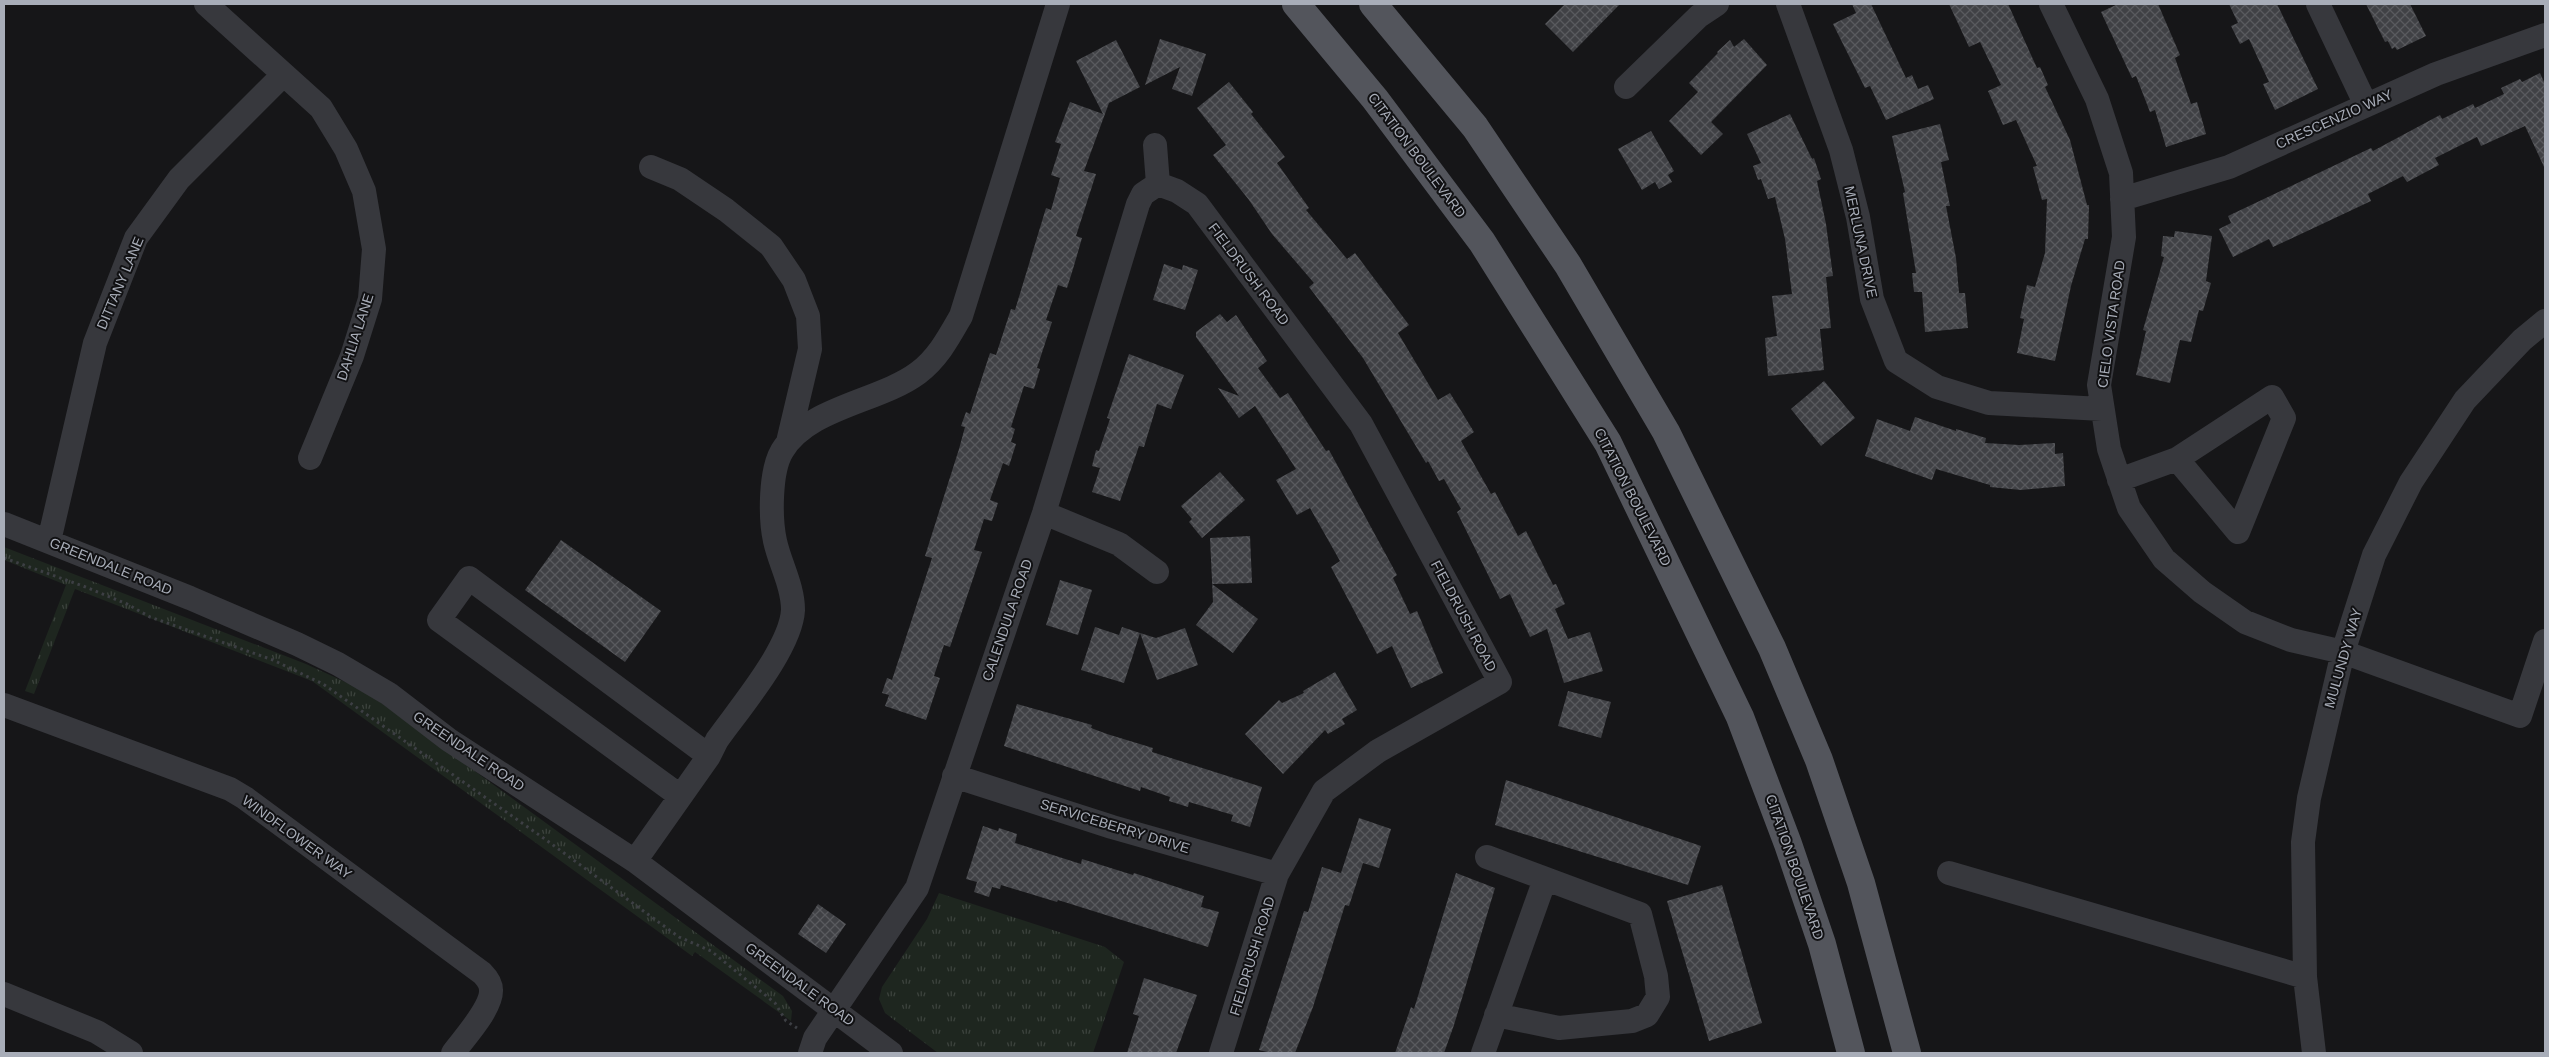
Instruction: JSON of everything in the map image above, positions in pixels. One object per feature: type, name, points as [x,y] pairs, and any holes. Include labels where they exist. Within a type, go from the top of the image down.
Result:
[{"type":"main road","name":"CITATION BOULEVARD","points":[[1296,4],[1375,99],[1482,242],[1608,443],[1740,717],[1788,844],[1822,944],[1851,1053]]},
{"type":"main road","points":[[1373,4],[1475,127],[1568,265],[1666,432],[1772,648],[1819,760],[1861,883],[1907,1053]]},
{"type":"street","name":"DAHLIA LANE","points":[[206,4],[320,108],[346,150],[364,191],[374,249],[370,299],[352,356],[310,458]]},
{"type":"street","points":[[635,861],[781,649],[788,630],[793,610],[789,583],[775,540],[771,494],[780,454],[799,431],[825,416],[876,395],[918,373],[947,342],[961,316],[1058,4]]},
{"type":"street","points":[[1626,87],[1699,16],[1717,4]]},
{"type":"street","name":"MERLUNA DRIVE","points":[[1788,4],[1841,150],[1858,217],[1872,298],[1896,361],[1937,387],[1990,403],[2102,409]]},
{"type":"street","name":"CIELO VISTA ROAD","points":[[2051,4],[2097,99],[2121,173],[2124,237],[2098,385],[2109,449],[2129,508],[2164,559],[2202,592],[2245,622],[2291,640],[2343,652],[2520,716],[2545,641]]},
{"type":"street","points":[[2318,4],[2366,105]]},
{"type":"street","name":"CRESCENZIO WAY","points":[[2122,200],[2229,167],[2436,74],[2545,35]]},
{"type":"street","name":"DITTANY LANE","points":[[49,541],[95,343],[136,238],[179,179],[283,75]]},
{"type":"street","points":[[1155,145],[1158,184]]},
{"type":"street","points":[[651,167],[680,179],[726,210],[771,246],[794,280],[808,316],[810,349],[788,442]]},
{"type":"street","name":"CALENDULA ROAD","points":[[792,1053],[812,1046],[917,888],[1044,512],[1138,204],[1143,194],[1158,184]]},
{"type":"street","name":"FIELDRUSH ROAD","points":[[1158,184],[1177,191],[1197,204],[1361,424],[1500,682],[1378,751],[1324,791],[1278,874],[1221,1053]]},
{"type":"street","name":"MULUNDY WAY","points":[[2314,1053],[2305,977],[2303,842],[2308,798],[2343,652],[2374,555],[2411,482],[2464,400],[2522,340],[2545,321]]},
{"type":"street","points":[[2119,480],[2177,459],[2272,397],[2284,418],[2238,532],[2177,459]]},
{"type":"street","points":[[1044,512],[1119,544],[1157,572]]},
{"type":"street","name":"GREENDALE ROAD","points":[[4,524],[288,640],[338,664],[389,694],[449,740],[635,861],[891,1053]]},
{"type":"street","points":[[680,796],[439,620],[469,578],[709,756]]},
{"type":"street","name":"WINDFLOWER WAY","points":[[4,705],[230,789],[245,798],[482,973],[491,989],[490,998],[483,1013],[453,1053]]},
{"type":"street","name":"SERVICEBERRY DRIVE","points":[[954,776],[1112,827],[1278,874]]},
{"type":"street","points":[[1487,857],[1640,914],[1656,976],[1658,998],[1646,1015],[1632,1021],[1559,1028],[1496,1015]]},
{"type":"street","points":[[1948,873],[2305,977]]},
{"type":"street","points":[[1483,1053],[1545,879]]},
{"type":"street","points":[[4,994],[97,1032],[131,1053]]},
{"type":"path","points":[[4,558],[83,586],[128,604],[150,616],[273,660],[323,684],[542,837],[679,936],[711,951],[775,1003],[786,1021],[812,1046]]},
{"type":"green space","points":[[4,547],[306,664],[365,691],[783,996],[792,1011],[791,1021],[695,952],[692,956],[312,681],[75,589],[34,694],[25,691],[66,585],[4,560]]},
{"type":"green space","points":[[939,893],[1105,947],[1124,962],[1093,1053],[938,1053],[885,1013],[879,999],[882,987],[927,919]]},
{"type":"building","points":[[1565,4],[1620,4],[1573,52],[1545,24]]},
{"type":"building","points":[[1852,4],[1871,4],[1906,78],[1912,75],[1918,89],[1928,85],[1934,99],[1886,120],[1870,86],[1865,88],[1833,24],[1856,13]]},
{"type":"building","points":[[1949,4],[2008,4],[2037,68],[2040,67],[2048,85],[2045,87],[2070,140],[2087,205],[2089,205],[2088,239],[2085,239],[2071,286],[2055,361],[2017,353],[2024,319],[2020,318],[2027,285],[2035,287],[2045,253],[2047,199],[2042,200],[2033,167],[2037,166],[2016,120],[2003,125],[1988,91],[2001,85],[1980,42],[1969,47]]},
{"type":"building","points":[[2118,4],[2158,4],[2180,55],[2175,58],[2191,104],[2197,102],[2206,134],[2166,147],[2155,110],[2150,112],[2136,76],[2132,78],[2101,12]]},
{"type":"building","points":[[2229,4],[2277,4],[2318,89],[2275,110],[2263,84],[2269,82],[2249,39],[2240,44],[2231,26],[2238,23]]},
{"type":"building","points":[[2366,4],[2410,4],[2426,36],[2397,50],[2395,47],[2392,49],[2388,41],[2385,42]]},
{"type":"building","points":[[1160,39],[1206,54],[1192,96],[1172,89],[1180,67],[1145,85]]},
{"type":"building","points":[[1744,39],[1767,65],[1711,122],[1723,134],[1701,155],[1669,121],[1698,92],[1689,83],[1717,52],[1730,40],[1734,47]]},
{"type":"building","points":[[1116,40],[1140,87],[1109,103],[1084,171],[1096,174],[1076,236],[1082,238],[1067,288],[1058,285],[1046,320],[1052,322],[1037,368],[1040,369],[1034,389],[1024,386],[1011,427],[1015,429],[1011,442],[1016,444],[1009,466],[1003,463],[990,500],[998,503],[992,521],[984,519],[974,550],[982,552],[950,647],[944,645],[934,676],[940,678],[926,720],[885,706],[889,695],[882,693],[887,678],[892,680],[932,558],[925,556],[959,449],[965,427],[961,426],[966,412],[970,414],[990,353],[996,355],[1011,309],[1015,310],[1046,208],[1051,210],[1060,178],[1051,175],[1061,144],[1055,142],[1070,102],[1103,114],[1076,61]]},
{"type":"building","points":[[2540,73],[2545,84],[2545,169],[2525,126],[2481,146],[2477,137],[2435,158],[2439,165],[2407,182],[2403,176],[2368,194],[2371,201],[2273,247],[2269,239],[2233,257],[2219,229],[2231,223],[2228,216],[2371,148],[2373,151],[2440,115],[2442,119],[2473,104],[2475,108],[2504,94],[2501,88],[2520,79],[2522,82]]},
{"type":"building","points":[[1229,82],[1253,112],[1251,114],[1285,157],[1277,163],[1309,208],[1306,210],[1347,259],[1355,253],[1409,325],[1398,333],[1438,400],[1450,393],[1474,432],[1461,441],[1491,494],[1495,492],[1518,536],[1526,531],[1553,585],[1556,584],[1565,604],[1555,609],[1568,639],[1590,632],[1603,671],[1564,683],[1547,629],[1530,637],[1510,594],[1500,599],[1457,512],[1461,509],[1444,479],[1439,481],[1428,461],[1426,463],[1363,358],[1309,287],[1314,283],[1272,234],[1249,200],[1213,155],[1226,145],[1197,108]]},
{"type":"building","points":[[1790,114],[1812,159],[1814,158],[1821,179],[1817,181],[1826,224],[1833,276],[1826,277],[1831,328],[1820,329],[1824,370],[1768,376],[1765,338],[1777,336],[1772,296],[1792,294],[1785,239],[1775,197],[1768,199],[1761,179],[1758,180],[1753,166],[1761,163],[1747,134]]},
{"type":"building","points":[[1940,124],[1949,160],[1941,162],[1950,206],[1946,206],[1956,258],[1959,293],[1965,293],[1968,328],[1925,332],[1922,292],[1914,292],[1912,273],[1916,273],[1903,193],[1905,192],[1892,136]]},
{"type":"building","points":[[1651,131],[1674,171],[1668,175],[1672,182],[1659,189],[1655,182],[1642,190],[1618,149]]},
{"type":"building","points":[[2175,231],[2212,236],[2206,281],[2211,283],[2203,311],[2199,310],[2191,342],[2180,340],[2170,383],[2136,375],[2146,331],[2143,330],[2164,257],[2161,256],[2163,236],[2174,237]]},
{"type":"building","points":[[1164,264],[1182,270],[1183,265],[1198,270],[1185,310],[1153,300]]},
{"type":"building","points":[[1220,314],[1227,322],[1236,315],[1267,361],[1258,368],[1280,398],[1288,393],[1326,451],[1329,450],[1397,575],[1393,578],[1410,614],[1417,611],[1443,673],[1411,688],[1392,646],[1377,654],[1331,567],[1340,561],[1310,508],[1297,515],[1276,480],[1296,469],[1255,406],[1239,418],[1218,388],[1239,396],[1196,337],[1196,332]]},
{"type":"building","points":[[1129,354],[1184,375],[1171,409],[1157,404],[1144,447],[1139,446],[1120,501],[1092,492],[1100,468],[1092,466],[1096,450],[1099,451],[1110,419],[1107,418]]},
{"type":"building","points":[[1824,381],[1855,418],[1821,446],[1791,409]]},
{"type":"building","points":[[1915,417],[1956,431],[1956,429],[1986,438],[1985,443],[2019,445],[2055,443],[2055,454],[2063,453],[2065,486],[2021,490],[1990,487],[1990,485],[1936,469],[1932,480],[1865,456],[1877,419],[1910,431]]},
{"type":"building","points":[[1220,472],[1245,500],[1202,538],[1189,522],[1192,519],[1181,506]]},
{"type":"building","points":[[1250,536],[1252,583],[1212,584],[1210,538]]},
{"type":"building","points":[[561,540],[661,611],[625,662],[525,590]]},
{"type":"building","points":[[1060,580],[1092,590],[1078,635],[1046,625]]},
{"type":"building","points":[[1212,584],[1258,619],[1233,653],[1196,625],[1213,602]]},
{"type":"building","points":[[1095,627],[1119,635],[1122,627],[1140,633],[1124,683],[1081,670]]},
{"type":"building","points":[[1185,628],[1198,665],[1157,680],[1140,633],[1156,638]]},
{"type":"building","points":[[1335,672],[1357,710],[1342,719],[1345,724],[1328,734],[1325,730],[1283,774],[1245,734],[1279,700],[1282,703],[1304,693],[1303,691]]},
{"type":"building","points":[[1568,691],[1611,702],[1601,738],[1558,726]]},
{"type":"building","points":[[1017,704],[1092,725],[1091,728],[1153,748],[1152,752],[1262,787],[1250,827],[1231,821],[1233,815],[1189,802],[1188,807],[1169,801],[1170,797],[1141,787],[1140,791],[1004,746]]},
{"type":"building","points":[[1506,780],[1701,846],[1688,885],[1495,825]]},
{"type":"building","points":[[1359,818],[1391,829],[1379,868],[1363,863],[1349,906],[1345,905],[1313,1007],[1295,1053],[1271,1053],[1259,1050],[1304,911],[1308,912],[1322,867],[1341,873]]},
{"type":"building","points":[[983,826],[998,831],[999,828],[1017,834],[1015,843],[1081,864],[1082,859],[1133,875],[1134,873],[1204,896],[1201,907],[1219,912],[1208,947],[1058,900],[1057,902],[1001,885],[1000,889],[992,887],[989,897],[974,892],[977,882],[966,879]]},
{"type":"building","points":[[1456,873],[1495,888],[1454,1025],[1444,1053],[1395,1053],[1411,1007],[1414,1009]]},
{"type":"building","points":[[1722,885],[1762,1023],[1709,1041],[1667,901]]},
{"type":"building","points":[[818,904],[846,924],[826,953],[798,934]]},
{"type":"building","points":[[1144,978],[1197,995],[1176,1053],[1127,1053],[1139,1016],[1133,1014]]}]
